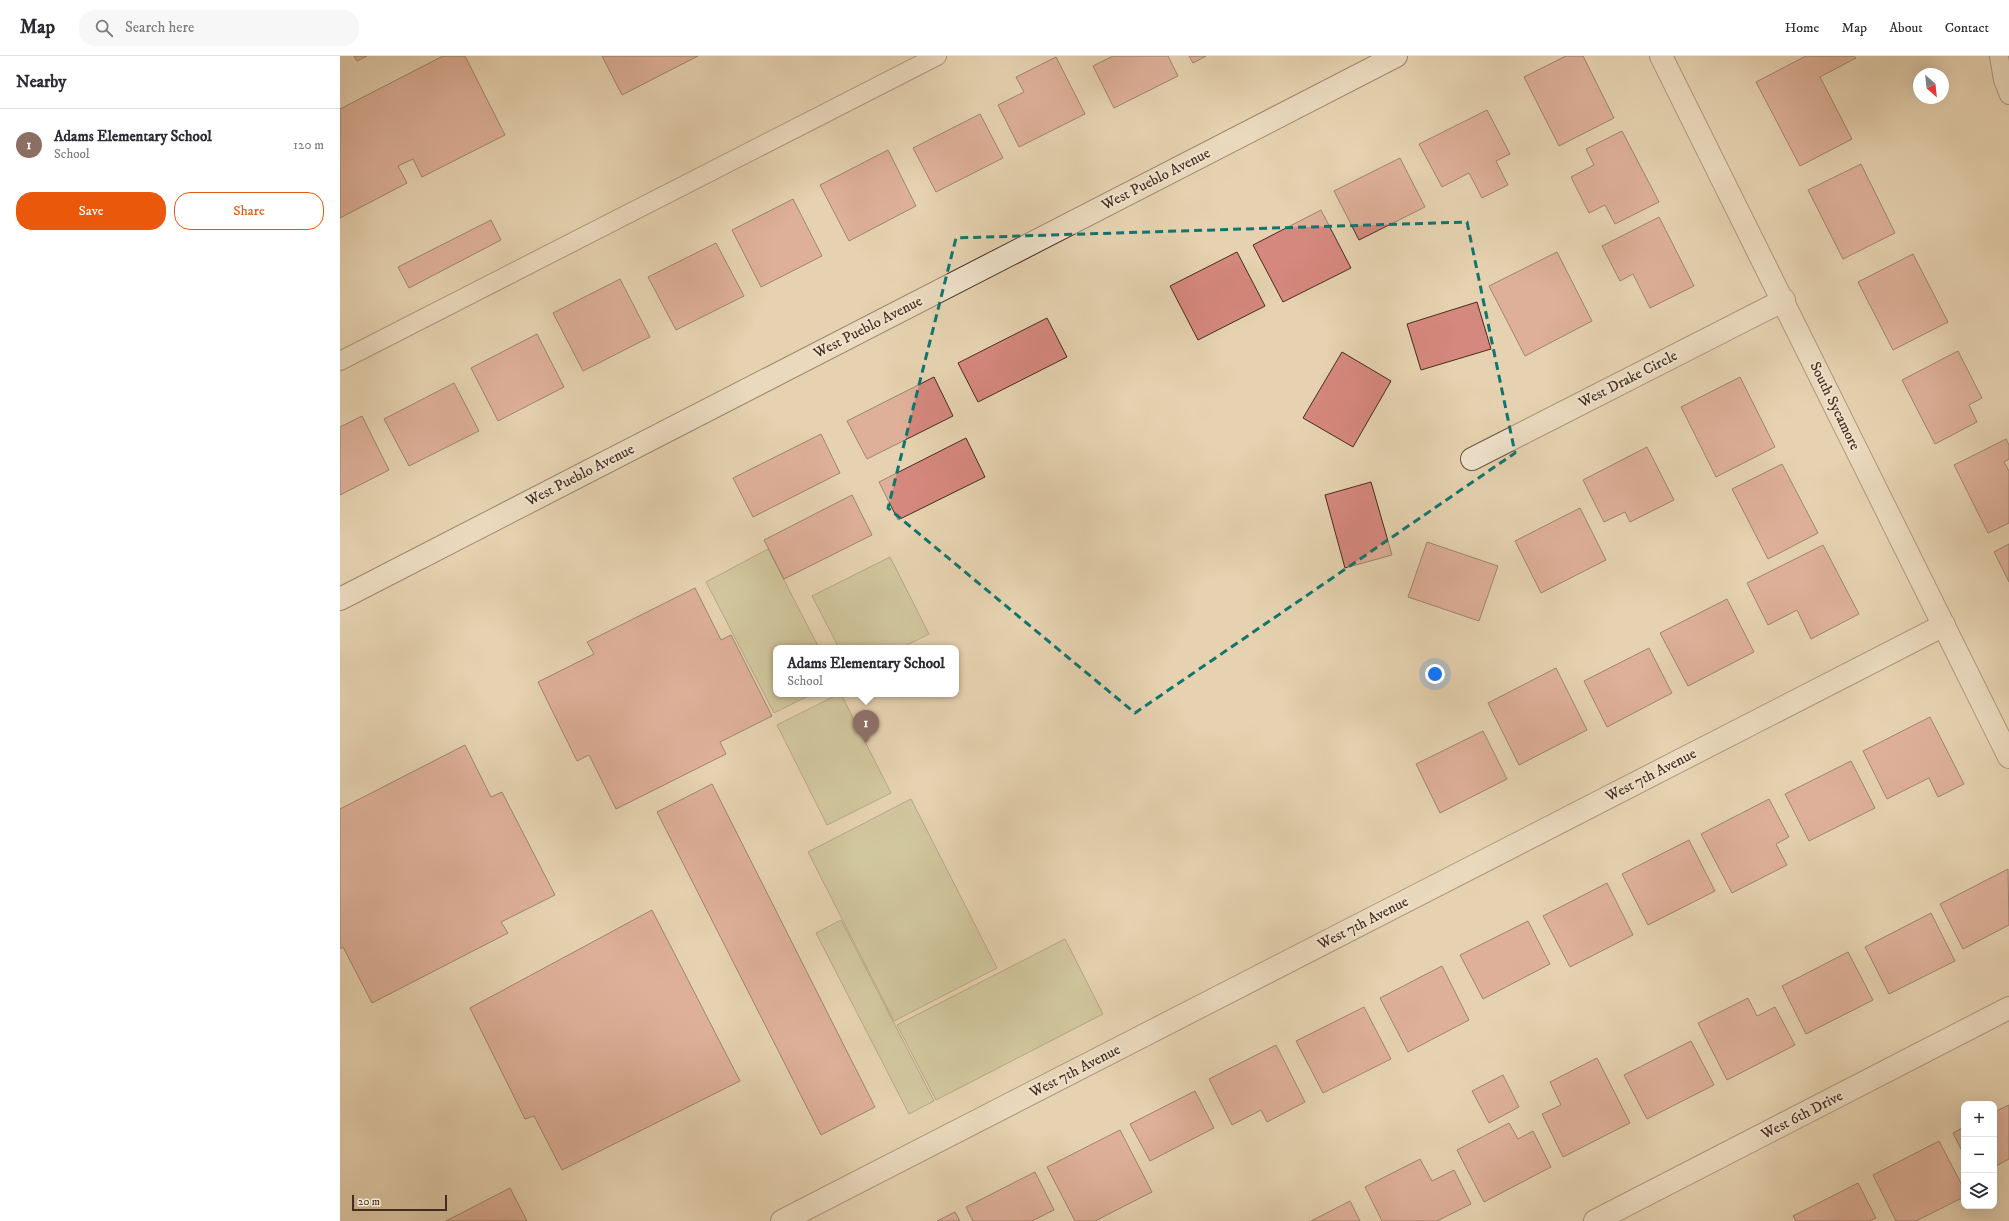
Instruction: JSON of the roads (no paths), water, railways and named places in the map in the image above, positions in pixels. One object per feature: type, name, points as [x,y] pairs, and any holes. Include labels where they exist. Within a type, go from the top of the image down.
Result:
[{"type":"street","name":"West Pueblo Avenue","points":[[340,599],[1396,56]]},
{"type":"street","name":"South Sycamore","points":[[1661,56],[1784,300],[2009,757]]},
{"type":"street","name":"West Drake Circle","points":[[1472,459],[1784,300]]},
{"type":"street","name":"West 7th Avenue","points":[[782,1221],[1944,625]]},
{"type":"street","name":"West 6th Drive","points":[[1595,1221],[2009,1008]]},
{"type":"lane","points":[[340,360],[937,56]]},
{"type":"lane","points":[[1999,56],[2003,80],[2009,95]]},
{"type":"place","name":"Adams Elementary School","points":[[866,743]]}]
